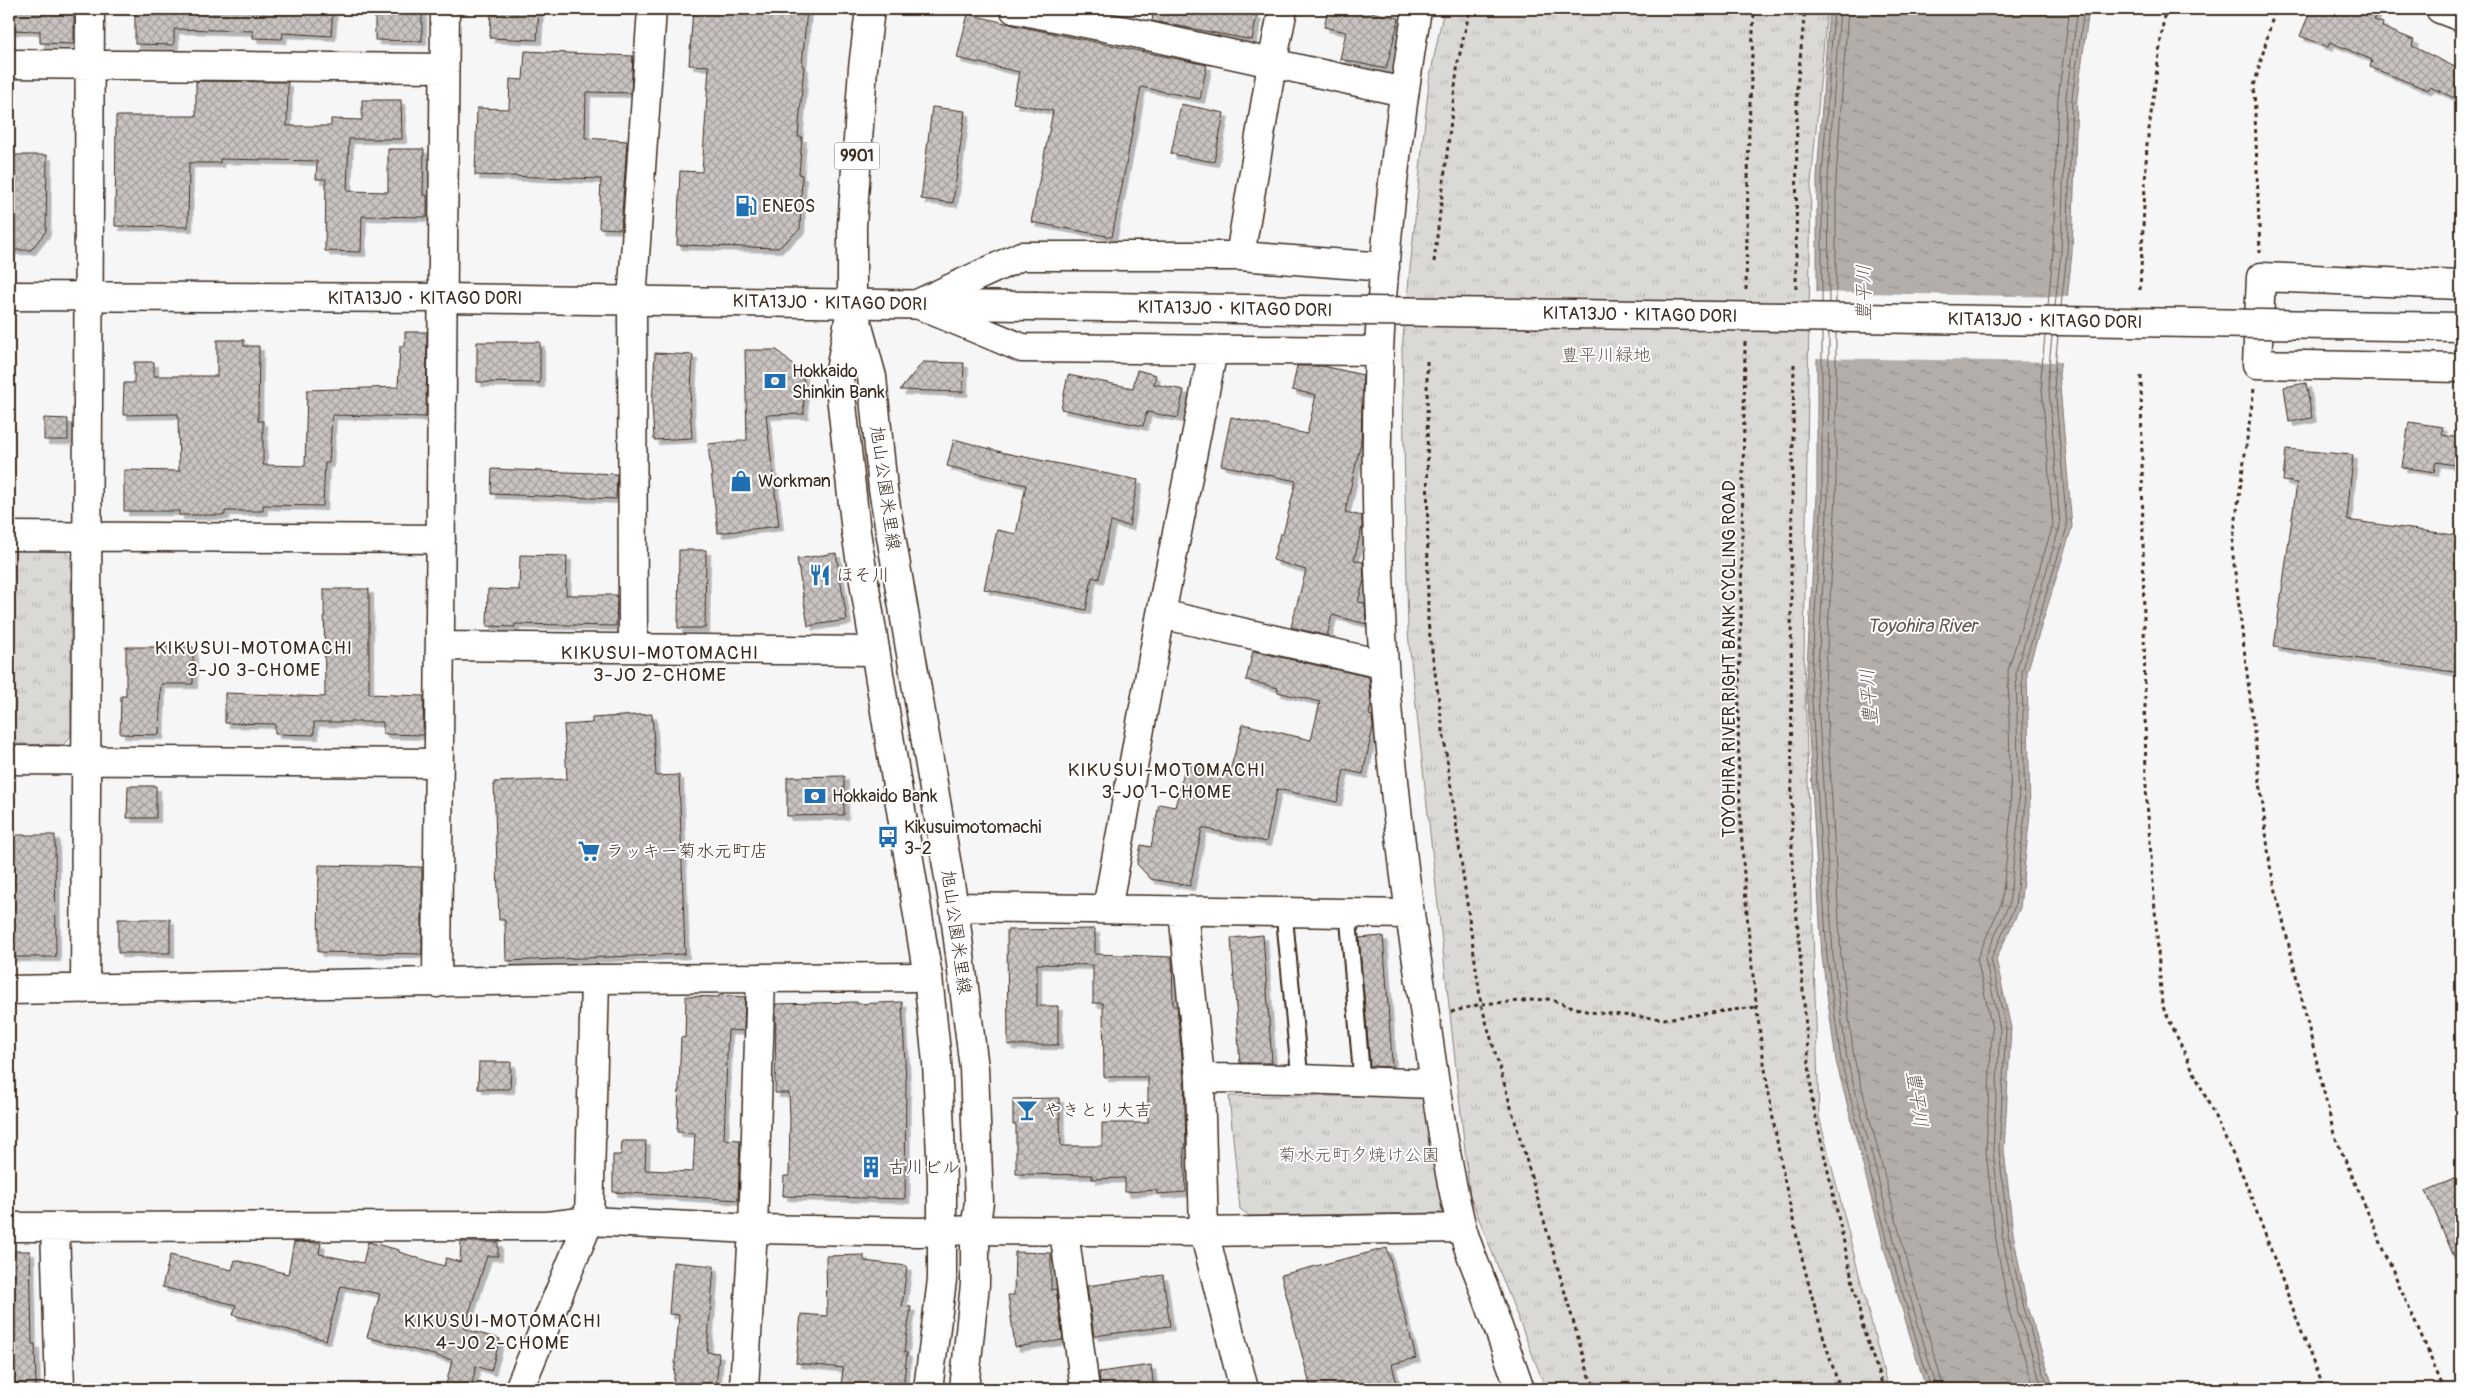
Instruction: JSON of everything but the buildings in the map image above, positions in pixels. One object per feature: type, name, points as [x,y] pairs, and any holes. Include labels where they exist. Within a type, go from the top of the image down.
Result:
[{"type":"street","points":[[85,989],[87,297],[90,9]]},
{"type":"street","points":[[437,983],[445,9]]},
{"type":"street","points":[[634,648],[632,300],[652,9]]},
{"type":"street","name":"旭山公園米里線","points":[[870,9],[863,68],[852,226],[852,303],[839,377],[856,532],[928,977],[938,1062],[943,1231],[942,1280],[928,1389]]},
{"type":"street","points":[[1014,9],[1132,20],[1272,64],[1404,92]]},
{"type":"street","points":[[1240,256],[1283,9]]},
{"type":"street","points":[[1417,9],[1404,92],[1385,267],[1379,351],[1377,491],[1382,664],[1394,800],[1434,1084],[1462,1228],[1520,1389]]},
{"type":"street","points":[[2440,9],[2461,18]]},
{"type":"street","points":[[9,64],[444,68]]},
{"type":"street","points":[[917,304],[1021,256],[1240,256],[1385,267]]},
{"type":"street","points":[[2461,285],[2261,277],[2258,364],[2461,368]]},
{"type":"street","name":"KITA13JO・KITAGO DORI","points":[[9,296],[632,300],[2461,327]]},
{"type":"street","name":"旭山公園米里線","points":[[852,303],[872,378],[883,489],[954,907],[974,1068],[979,1202],[975,1230],[975,1284],[964,1389]]},
{"type":"street","points":[[917,304],[1022,348],[1379,351]]},
{"type":"street","points":[[1107,909],[1161,614],[1213,350]]},
{"type":"street","points":[[9,536],[441,539]]},
{"type":"street","points":[[1161,614],[1382,664]]},
{"type":"street","points":[[440,646],[875,651]]},
{"type":"street","points":[[9,760],[439,763]]},
{"type":"street","points":[[954,907],[1409,914]]},
{"type":"street","points":[[1183,911],[1200,1078],[1204,1232],[1244,1389]]},
{"type":"street","points":[[9,990],[595,979],[928,977]]},
{"type":"street","points":[[744,1389],[753,1229],[761,978]]},
{"type":"street","points":[[519,1389],[589,1222],[595,979]]},
{"type":"street","points":[[1200,1078],[1300,1079],[1434,1084]]},
{"type":"street","points":[[9,1227],[547,1226],[589,1222],[753,1229],[943,1231],[1204,1232],[1462,1228]]},
{"type":"street","points":[[54,1227],[62,1389]]},
{"type":"street","points":[[1064,1231],[1086,1389]]},
{"type":"lane","points":[[1284,913],[1300,1079]]},
{"type":"lane","points":[[1348,914],[1362,1081]]},
{"type":"path","points":[[1434,262],[1458,62],[1470,9]]},
{"type":"path","points":[[1746,295],[1749,118],[1754,9]]},
{"type":"path","points":[[1796,289],[1797,89],[1805,9]]},
{"type":"path","points":[[2140,290],[2147,144],[2165,9]]},
{"type":"path","points":[[2261,277],[2254,86],[2275,9]]},
{"type":"path","name":"TOYOHIRA RIVER RIGHT BANK CYCLING ROAD","points":[[1745,335],[1739,774],[1747,926],[1756,1007],[1790,1198],[1813,1296],[1840,1389]]},
{"type":"path","points":[[1427,361],[1428,622],[1481,1004],[1588,1372],[1596,1389]]},
{"type":"path","points":[[1794,364],[1791,578],[1792,857],[1812,1100],[1864,1332],[1884,1389]]},
{"type":"path","points":[[2258,364],[2232,546],[2270,866],[2334,1134],[2444,1389]]},
{"type":"path","points":[[2141,376],[2146,788],[2162,1005],[2244,1178],[2323,1389]]},
{"type":"path","points":[[1425,1019],[1481,1004],[1548,999],[1589,1012],[1664,1019],[1756,1007]]},
{"type":"green space","name":"豊平川緑地","points":[[1444,9],[1827,9],[1811,184],[1804,658],[1819,1116],[1888,1389],[1546,1389],[1470,1196],[1408,633],[1402,348],[1429,81]]},
{"type":"green space","points":[[9,550],[63,550],[71,557],[71,736],[63,745],[9,744]]},
{"type":"green space","name":"菊水元町夕焼け公園","points":[[1229,1096],[1431,1096],[1444,1205],[1440,1213],[1250,1216],[1240,1209]]},
{"type":"water","points":[[1829,9],[2089,9],[2077,98],[2072,253],[2059,375],[2072,527],[2027,672],[2030,814],[2020,908],[1996,959],[2011,1028],[2004,1150],[2013,1233],[2027,1307],[2054,1389],[1926,1389],[1886,1255],[1836,1061],[1822,957],[1806,683],[1817,495],[1817,177]]},
{"type":"pier","points":[[1815,292],[2070,297],[2063,362],[1815,358]]},
{"type":"place","name":"ENEOS","points":[[746,206]]},
{"type":"place","name":"Hokkaido Shinkin Bank","points":[[775,381]]},
{"type":"place","name":"Workman","points":[[741,481]]},
{"type":"place","name":"ほそ川","points":[[820,575]]},
{"type":"place","name":"Hokkaido Bank","points":[[815,796]]},
{"type":"place","name":"Kikusuimotomachi 3-2","points":[[888,837]]},
{"type":"place","name":"ラッキー菊水元町店","points":[[589,851]]},
{"type":"place","name":"やきとり大吉","points":[[1027,1110]]},
{"type":"place","name":"古川ビル","points":[[871,1167]]},
{"type":"district","name":"KIKUSUI-MOTOMACHI 3-JO 3-CHOME","points":[[254,659]]},
{"type":"district","name":"KIKUSUI-MOTOMACHI 3-JO 2-CHOME","points":[[660,664]]},
{"type":"district","name":"KIKUSUI-MOTOMACHI 3-JO 1-CHOME","points":[[1167,781]]},
{"type":"district","name":"KIKUSUI-MOTOMACHI 4-JO 2-CHOME","points":[[503,1332]]},
{"type":"water label","name":"豊平川","points":[[1864,293]]},
{"type":"water label","name":"Toyohira River","points":[[1922,626]]},
{"type":"water label","name":"豊平川","points":[[1869,697]]},
{"type":"water label","name":"豊平川","points":[[1917,1099]]}]
